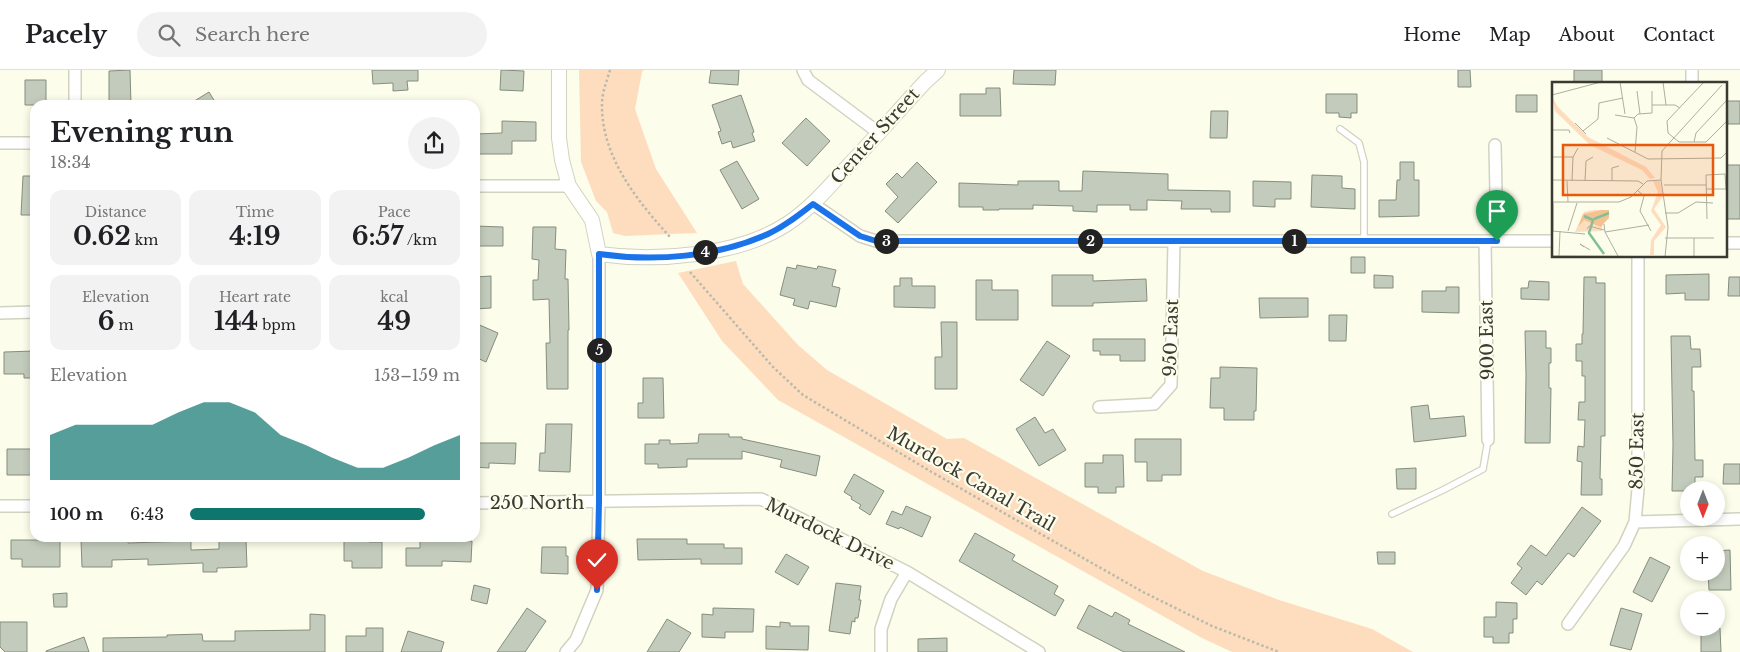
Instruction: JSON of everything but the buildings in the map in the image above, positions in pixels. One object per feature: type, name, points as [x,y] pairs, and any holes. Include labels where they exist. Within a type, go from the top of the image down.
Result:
[{"type":"street","points":[[75,70],[75,100]]},
{"type":"street","points":[[559,70],[559,138],[562,160],[569,186],[592,220],[599,254],[597,590],[576,640],[566,652]]},
{"type":"street","points":[[803,70],[808,80],[879,133]]},
{"type":"street","name":"Center Street","points":[[599,254],[620,257],[682,257],[730,248],[768,234],[787,224],[813,204],[938,70]]},
{"type":"street","points":[[0,143],[30,143]]},
{"type":"street","name":"900 East","points":[[1488,440],[1491,241],[1495,145]]},
{"type":"street","points":[[480,186],[569,186]]},
{"type":"street","points":[[813,204],[860,236],[876,241],[1552,241]]},
{"type":"street","name":"950 East","points":[[1099,406],[1154,404],[1171,385],[1174,242]]},
{"type":"street","name":"850 East","points":[[1568,624],[1624,546],[1635,522],[1638,489],[1638,258]]},
{"type":"street","points":[[0,313],[30,312]]},
{"type":"street","name":"Murdock Drive","points":[[599,502],[761,499],[906,572],[1038,652]]},
{"type":"street","name":"250 North","points":[[480,503],[599,502]]},
{"type":"street","points":[[0,506],[30,506]]},
{"type":"street","points":[[1635,522],[1740,520]]},
{"type":"street","points":[[882,652],[881,629],[891,599],[906,572]]},
{"type":"lane","points":[[1340,129],[1359,144],[1364,162],[1364,241]]},
{"type":"lane","points":[[1392,514],[1483,469],[1488,440]]},
{"type":"path","points":[[610,70],[602,102],[603,124],[608,145],[613,158],[641,205],[670,238]]},
{"type":"path","name":"Murdock Canal Trail","points":[[690,272],[773,367],[803,395],[922,466],[1142,592],[1205,622],[1280,652]]},
{"type":"shaded area","points":[[579,70],[644,70],[635,109],[656,169],[697,233],[625,236],[613,233],[607,212],[596,201],[581,162]]},
{"type":"shaded area","points":[[736,261],[743,284],[798,345],[827,370],[947,439],[964,438],[1203,571],[1279,600],[1372,629],[1413,652],[1232,652],[1202,638],[778,400],[722,341],[678,273]]},
{"type":"route","points":[[597,590],[599,254],[620,257],[682,257],[730,248],[768,234],[787,224],[813,204],[860,236],[876,241],[1497,241]]}]
